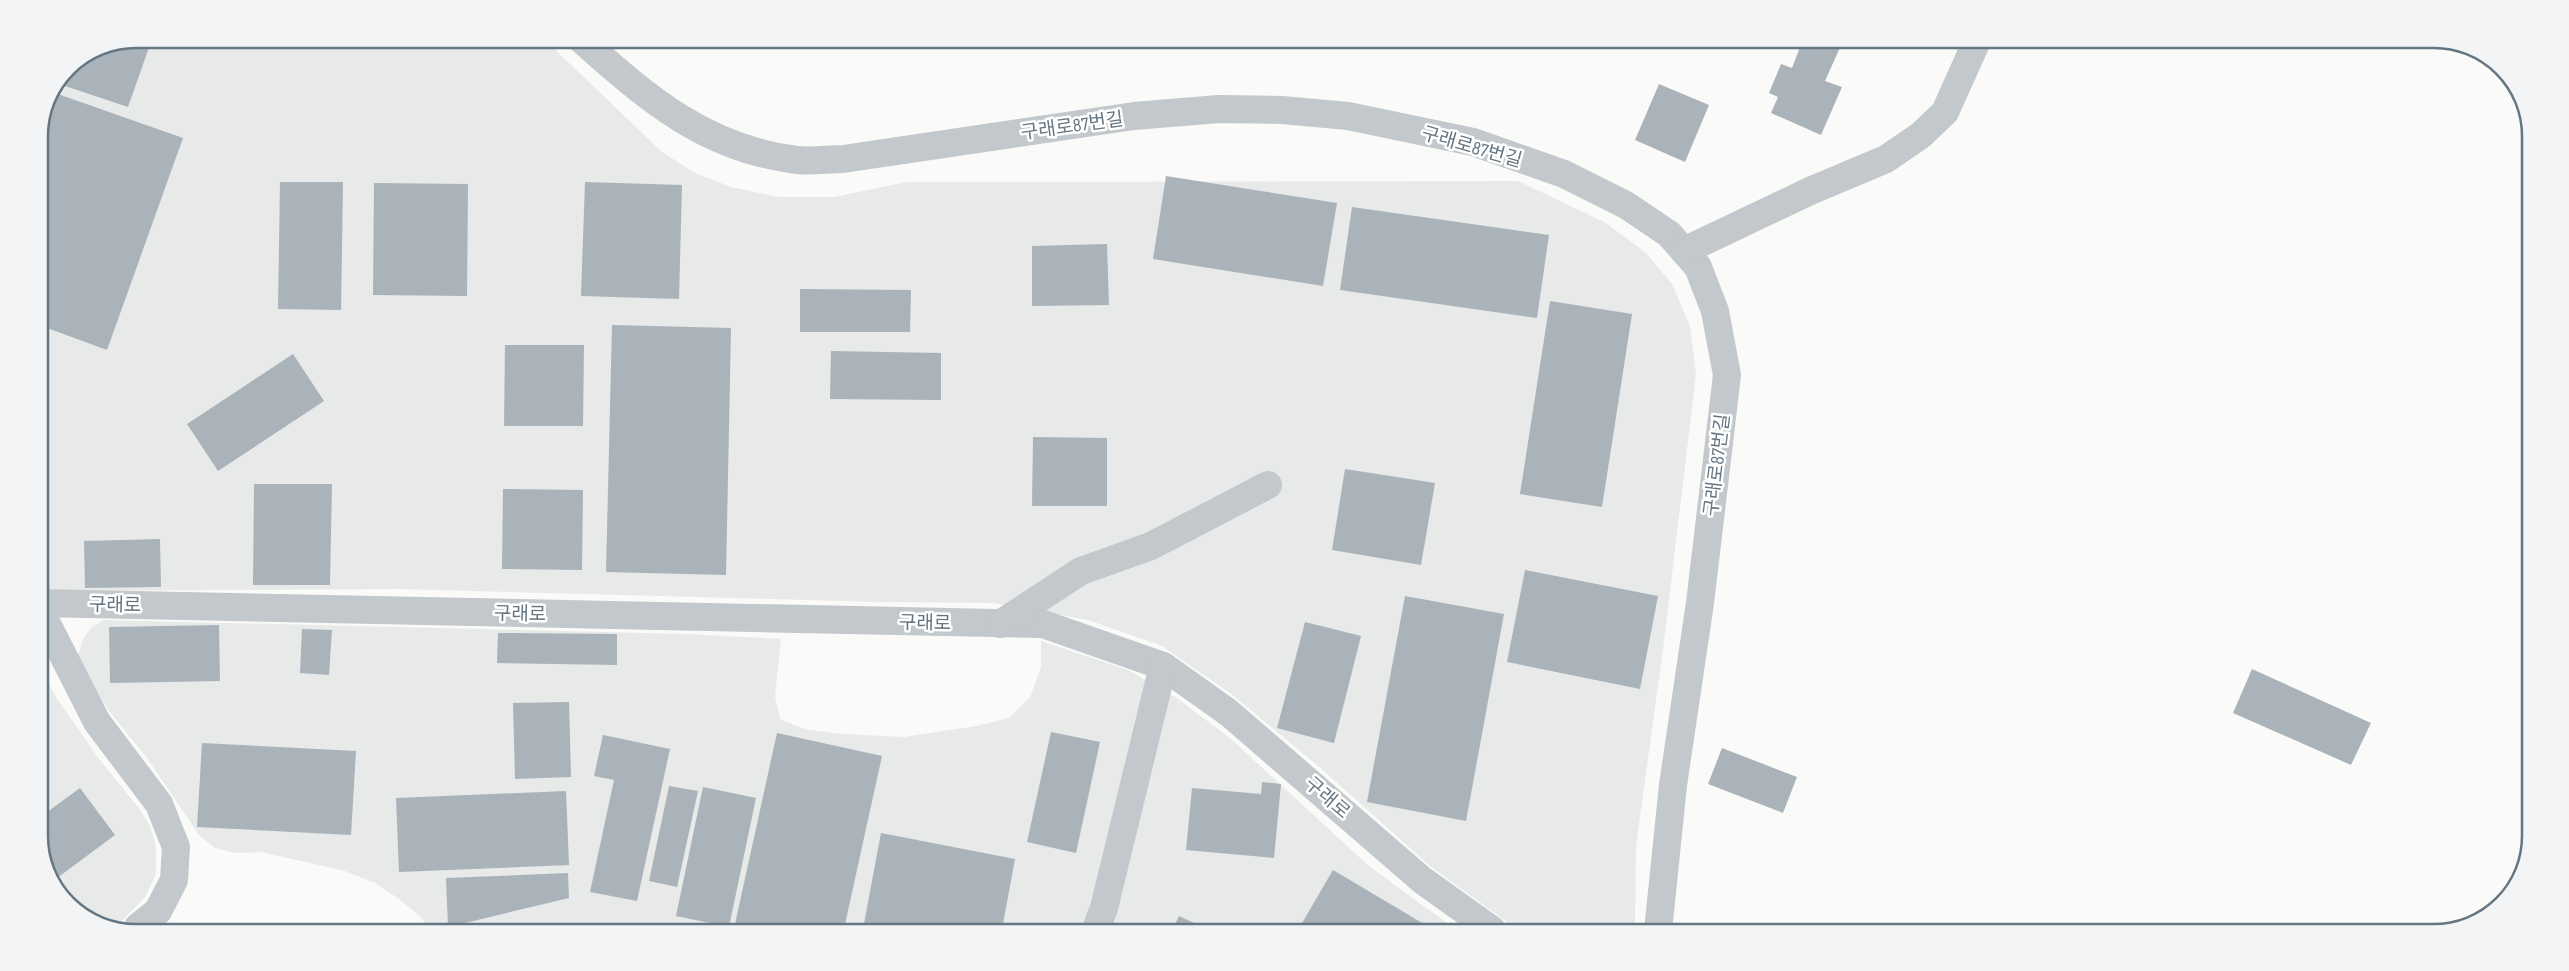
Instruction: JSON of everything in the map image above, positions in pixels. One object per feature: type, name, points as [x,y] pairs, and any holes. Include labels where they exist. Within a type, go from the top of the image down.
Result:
[{"type":"street","name":"구래로87번길","points":[[591,48],[635,88],[683,122],[719,140],[761,154],[799,160],[843,159],[1134,116],[1219,109],[1282,110],[1329,114],[1473,142],[1564,174],[1626,205],[1669,234],[1698,267],[1715,311],[1727,374],[1700,603],[1672,785],[1659,924]]},
{"type":"street","points":[[1684,251],[1810,191],[1886,159],[1921,135],[1945,112],[1974,48]]},
{"type":"street","points":[[1000,624],[1081,571],[1151,546],[1268,485]]},
{"type":"street","name":"구래로","points":[[48,603],[1043,624],[1163,666],[1230,713],[1422,880],[1484,924]]},
{"type":"street","points":[[48,626],[97,722],[159,804],[176,847],[174,880],[158,911],[142,924]]},
{"type":"street","points":[[1098,924],[1104,908],[1163,666]]},
{"type":"shaded area","points":[[553,48],[661,151],[693,172],[731,187],[778,197],[834,197],[907,182],[1518,181],[1606,223],[1645,252],[1672,284],[1690,326],[1696,374],[1663,650],[1636,846],[1635,924],[1510,924],[1430,866],[1323,770],[1230,693],[1162,646],[1088,620],[993,603],[879,602],[401,589],[58,591],[48,589],[49,118],[62,86],[73,73],[86,62],[118,49]]},
{"type":"shaded area","points":[[104,620],[687,634],[781,639],[775,696],[780,719],[804,729],[842,734],[904,737],[976,726],[1009,718],[1030,697],[1041,668],[1041,641],[1128,670],[1177,698],[1231,739],[1370,867],[1449,924],[426,924],[422,918],[399,899],[375,883],[345,871],[261,852],[235,853],[215,848],[199,835],[147,758],[109,711],[84,673],[78,655],[83,639],[92,627]]},
{"type":"shaded area","points":[[48,683],[99,759],[138,807],[150,826],[156,846],[156,874],[145,897],[121,922],[107,919],[86,909],[73,898],[57,875],[52,864],[48,842]]},
{"type":"building","points":[[149,48],[128,107],[63,85],[86,62],[102,54],[118,49]]},
{"type":"building","points":[[1800,48],[1840,48],[1825,81],[1842,87],[1821,135],[1771,113],[1778,97],[1769,93],[1781,64],[1792,68]]},
{"type":"building","points":[[1659,84],[1709,105],[1685,162],[1635,140]]},
{"type":"building","points":[[58,94],[183,138],[107,350],[48,328],[48,135],[49,118]]},
{"type":"building","points":[[1166,176],[1337,203],[1323,286],[1153,259]]},
{"type":"building","points":[[280,182],[343,182],[341,310],[278,309]]},
{"type":"building","points":[[585,182],[682,185],[679,299],[581,296]]},
{"type":"building","points":[[374,183],[468,184],[467,296],[373,295]]},
{"type":"building","points":[[1352,207],[1549,235],[1537,318],[1340,290]]},
{"type":"building","points":[[1107,244],[1109,305],[1032,306],[1032,246]]},
{"type":"building","points":[[800,289],[911,290],[910,332],[800,332]]},
{"type":"building","points":[[1550,301],[1632,314],[1602,507],[1520,494]]},
{"type":"building","points":[[612,325],[731,328],[726,575],[606,572]]},
{"type":"building","points":[[505,345],[584,345],[583,426],[504,426]]},
{"type":"building","points":[[831,351],[941,353],[941,400],[830,399]]},
{"type":"building","points":[[293,354],[324,401],[218,471],[187,424]]},
{"type":"building","points":[[1033,437],[1107,438],[1107,506],[1032,506]]},
{"type":"building","points":[[1345,469],[1435,483],[1421,565],[1332,550]]},
{"type":"building","points":[[254,484],[332,484],[330,585],[253,585]]},
{"type":"building","points":[[503,489],[583,490],[582,570],[502,569]]},
{"type":"building","points":[[160,539],[161,587],[85,588],[84,541]]},
{"type":"building","points":[[1525,570],[1658,596],[1640,689],[1507,662]]},
{"type":"building","points":[[1405,596],[1504,614],[1466,821],[1367,802]]},
{"type":"building","points":[[1305,622],[1361,636],[1334,743],[1277,728]]},
{"type":"building","points":[[219,625],[220,681],[110,683],[109,627]]},
{"type":"building","points":[[302,629],[332,630],[329,675],[300,673]]},
{"type":"building","points":[[498,633],[617,634],[617,665],[497,663]]},
{"type":"building","points":[[2252,669],[2371,723],[2351,765],[2233,713]]},
{"type":"building","points":[[569,702],[571,777],[515,779],[513,703]]},
{"type":"building","points":[[1051,732],[1100,742],[1076,853],[1027,842]]},
{"type":"building","points":[[777,733],[882,756],[845,924],[735,924]]},
{"type":"building","points":[[603,735],[670,749],[637,901],[590,892],[614,780],[594,776]]},
{"type":"building","points":[[202,743],[356,751],[351,835],[197,827]]},
{"type":"building","points":[[1722,748],[1797,777],[1783,813],[1708,784]]},
{"type":"building","points":[[1262,782],[1281,784],[1274,858],[1186,850],[1192,788],[1261,794]]},
{"type":"building","points":[[669,786],[698,791],[677,887],[649,881]]},
{"type":"building","points":[[703,787],[756,798],[730,924],[715,924],[676,916]]},
{"type":"building","points":[[80,788],[115,835],[58,877],[49,853],[48,811]]},
{"type":"building","points":[[566,791],[569,865],[399,872],[396,798]]},
{"type":"building","points":[[881,833],[1015,859],[1003,924],[864,924]]},
{"type":"building","points":[[1333,870],[1424,924],[1302,924]]},
{"type":"building","points":[[568,873],[569,898],[461,924],[448,924],[446,878]]},
{"type":"building","points":[[1179,916],[1196,924],[1175,924]]}]
